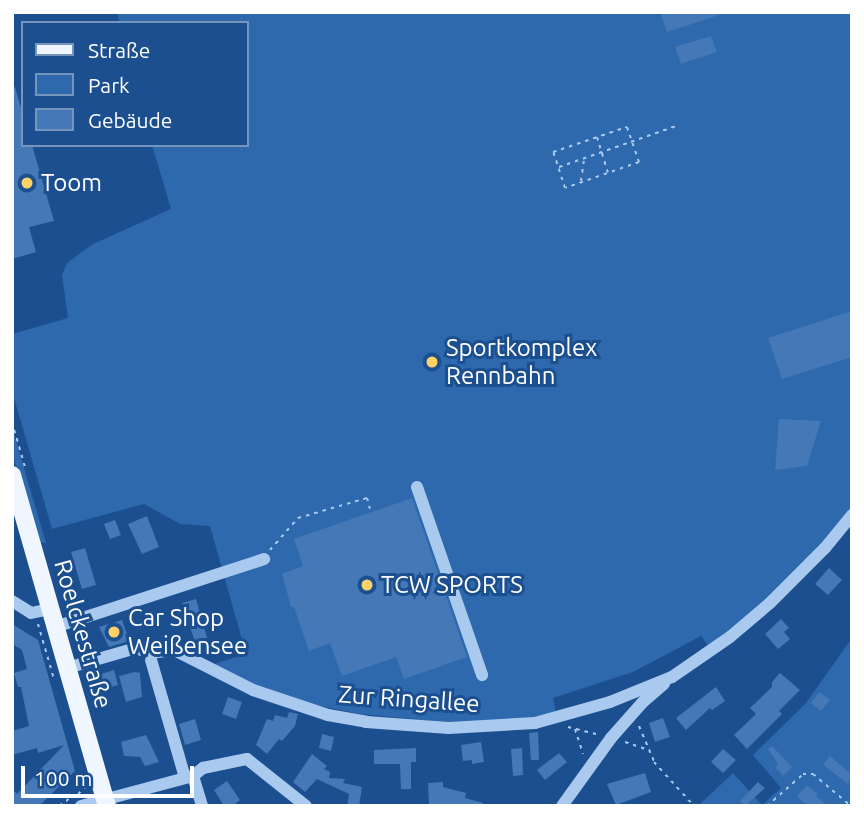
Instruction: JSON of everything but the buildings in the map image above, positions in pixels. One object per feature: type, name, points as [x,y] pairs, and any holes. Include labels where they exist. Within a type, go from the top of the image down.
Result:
[{"type":"main road","name":"Roelckestraße","points":[[12,475],[106,802]]},
{"type":"street","points":[[417,487],[482,675]]},
{"type":"street","name":"Zur Ringallee","points":[[562,806],[611,738],[635,711],[672,677],[730,637],[770,603],[825,548],[852,515]]},
{"type":"street","points":[[12,601],[33,613],[52,618],[264,559]]},
{"type":"street","name":"Zur Ringallee","points":[[67,668],[136,648],[149,653],[174,650],[253,691],[289,704],[366,722],[449,728],[535,723],[610,702],[672,677]]},
{"type":"street","points":[[149,653],[189,777],[203,804]]},
{"type":"street","points":[[81,806],[106,802],[189,777],[203,768],[247,759],[306,806]]},
{"type":"path","points":[[558,167],[676,126]]},
{"type":"path","points":[[627,127],[639,162],[565,188],[553,152],[597,137],[627,127]]},
{"type":"path","points":[[597,137],[608,173]]},
{"type":"path","points":[[581,182],[585,158]]},
{"type":"path","points":[[264,559],[298,518],[367,498],[370,509]]},
{"type":"path","points":[[635,711],[654,762],[694,806]]},
{"type":"path","points":[[560,726],[648,750]]},
{"type":"path","points":[[574,728],[588,769]]},
{"type":"path","points":[[767,806],[803,774],[813,774],[851,806]]},
{"type":"path","points":[[60,806],[88,785]]},
{"type":"green space","name":"Sportkomplex Rennbahn","points":[[117,12],[852,12],[852,510],[798,572],[710,648],[701,636],[633,672],[553,698],[556,713],[530,720],[465,724],[360,714],[310,704],[253,685],[211,665],[246,654],[210,526],[180,524],[144,504],[52,529],[12,391],[12,334],[68,318],[62,275],[67,263],[93,244],[171,209],[153,147],[248,147],[248,21],[119,21]]},
{"type":"green space","points":[[12,427],[46,543],[38,542],[12,453]]},
{"type":"green space","points":[[852,638],[852,806],[698,806],[733,773],[762,805],[781,788],[753,755],[806,703]]},
{"type":"place","name":"Toom","points":[[27,183]]},
{"type":"place","name":"Sportkomplex Rennbahn","points":[[432,362]]},
{"type":"place","name":"TCW SPORTS","points":[[367,585]]},
{"type":"place","name":"Car Shop Weißensee","points":[[114,632]]}]
